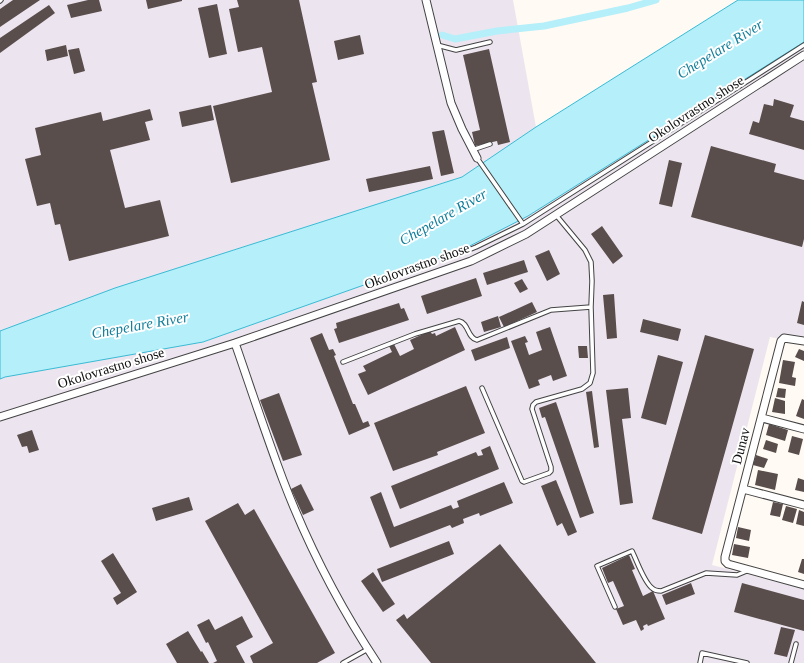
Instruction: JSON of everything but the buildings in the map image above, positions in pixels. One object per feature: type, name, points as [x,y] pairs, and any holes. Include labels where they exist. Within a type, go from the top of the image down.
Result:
[{"type":"street","points":[[426,0],[451,104],[477,158]]},
{"type":"street","name":"Okolovrastno shose","points":[[0,417],[235,343],[471,261],[526,234],[804,55]]},
{"type":"street","name":"Dunav","points":[[750,570],[728,564],[725,561],[725,557],[781,341],[784,338],[804,341]]},
{"type":"street","points":[[235,343],[283,480],[301,524],[322,566],[377,663]]},
{"type":"street","points":[[762,418],[804,428]]},
{"type":"street","points":[[743,489],[804,505]]},
{"type":"street","points":[[750,570],[804,585]]},
{"type":"lane","points":[[436,44],[456,50],[490,42]]},
{"type":"lane","points":[[450,257],[476,247],[523,224],[804,45]]},
{"type":"lane","points":[[472,150],[490,144]]},
{"type":"lane","points":[[477,158],[523,224]]},
{"type":"lane","points":[[482,388],[522,481],[524,482],[549,473],[551,471],[551,467],[532,405],[536,402],[582,389],[590,383],[593,373],[590,307],[592,281],[591,262],[584,250],[556,215]]},
{"type":"lane","points":[[343,362],[415,334],[459,321],[464,324],[471,337],[477,340],[552,310],[590,307]]},
{"type":"lane","points":[[615,607],[597,566],[632,551],[647,583],[656,591],[661,591],[706,573],[737,575],[750,570]]},
{"type":"lane","points":[[791,663],[796,644]]},
{"type":"lane","points":[[343,663],[368,649]]},
{"type":"lane","points":[[700,663],[702,653],[747,663]]},
{"type":"shaded area","points":[[0,0],[513,0],[536,127],[462,177],[115,288],[0,331]]},
{"type":"shaded area","points":[[804,42],[804,344],[770,337],[712,565],[804,589],[804,663],[0,663],[0,379],[203,342],[460,251],[528,216]]},
{"type":"water","name":"Chepelare River","points":[[738,0],[804,0],[804,42],[528,216],[460,251],[203,342],[0,379],[0,331],[115,288],[462,177],[536,127]]},
{"type":"waterway","points":[[442,35],[455,39],[497,31],[544,26],[628,8],[656,0]]}]
